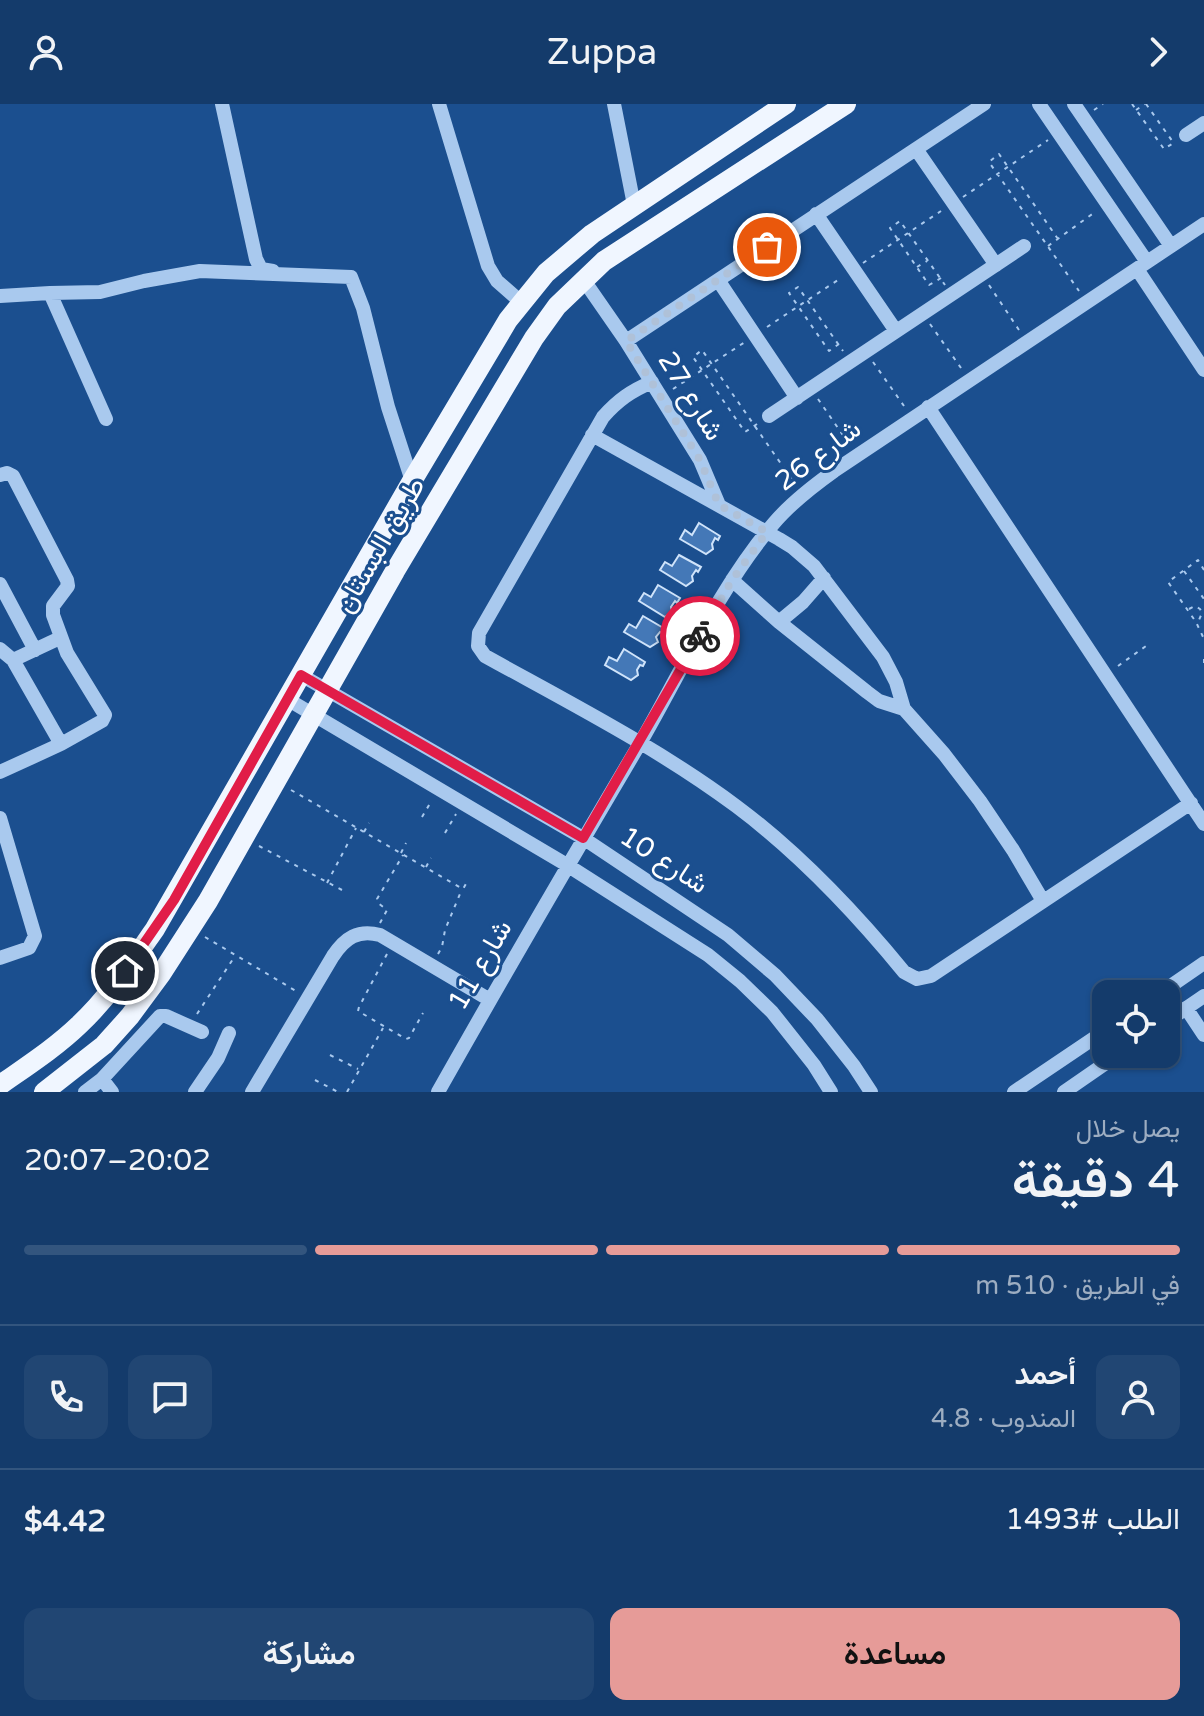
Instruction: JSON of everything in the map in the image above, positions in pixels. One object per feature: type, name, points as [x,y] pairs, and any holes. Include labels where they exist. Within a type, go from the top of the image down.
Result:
[{"type":"main road","name":"طريق البستان","points":[[0,1085],[78,1026],[110,992],[174,900],[412,481],[521,302],[546,273],[592,234],[786,104]]},
{"type":"main road","name":"طريق البستان","points":[[44,1092],[119,1030],[145,998],[244,838],[395,571],[534,338],[557,306],[583,279],[625,247],[846,104]]},
{"type":"street","points":[[222,104],[258,265],[261,269],[280,272],[342,271],[351,277],[363,308],[388,407],[412,481]]},
{"type":"street","points":[[439,104],[488,266],[497,281],[521,302]]},
{"type":"street","points":[[614,104],[634,205]]},
{"type":"street","points":[[626,341],[984,104]]},
{"type":"street","points":[[1039,104],[1107,203],[1204,370]]},
{"type":"street","points":[[1074,104],[1171,246]]},
{"type":"street","points":[[1180,139],[1204,123]]},
{"type":"street","points":[[916,149],[996,265]]},
{"type":"street","points":[[816,214],[896,331]]},
{"type":"street","name":"شارع 26","points":[[567,865],[732,580],[776,520],[802,495],[857,455],[1204,224]]},
{"type":"street","points":[[769,416],[1024,246]]},
{"type":"street","points":[[0,296],[100,292],[200,271],[351,277]]},
{"type":"street","name":"شارع 27","points":[[583,279],[626,341],[700,460],[719,505]]},
{"type":"street","points":[[718,280],[797,398]]},
{"type":"street","points":[[50,293],[106,419]]},
{"type":"street","points":[[652,382],[616,402],[592,435],[479,633],[478,646],[485,656],[640,743],[736,806],[774,836],[843,901],[910,976],[924,979],[1191,803]]},
{"type":"street","points":[[928,407],[1204,824]]},
{"type":"street","points":[[592,435],[767,532],[804,556],[883,657],[896,682],[904,709],[980,801],[1043,901]]},
{"type":"street","points":[[0,475],[7,473],[13,476],[67,580],[66,590],[52,610],[60,638],[75,668],[105,715],[100,722],[61,744],[0,772]]},
{"type":"street","points":[[779,622],[803,602],[824,578]]},
{"type":"street","points":[[732,580],[779,622],[879,701],[904,709]]},
{"type":"street","points":[[0,584],[35,650]]},
{"type":"street","points":[[13,660],[60,638]]},
{"type":"street","points":[[0,649],[13,660],[61,744]]},
{"type":"street","name":"شارع 10","points":[[301,675],[583,838],[704,917],[763,964],[817,1019],[871,1092]]},
{"type":"street","name":"شارع 10","points":[[287,699],[676,933],[765,1004],[787,1029],[831,1092]]},
{"type":"street","points":[[0,818],[6,856],[35,936],[29,948],[0,958]]},
{"type":"street","name":"شارع 11","points":[[438,1092],[567,865]]},
{"type":"street","points":[[252,1092],[333,956],[345,941],[358,934],[374,934],[393,943],[490,1000]]},
{"type":"street","points":[[1179,980],[1204,963]]},
{"type":"street","points":[[1180,1012],[1204,996]]},
{"type":"street","points":[[1186,1008],[1204,1035]]},
{"type":"street","points":[[85,1092],[102,1079],[158,1017],[164,1015],[195,1030]]},
{"type":"street","points":[[195,1092],[218,1058],[229,1033]]},
{"type":"street","points":[[1014,1092],[1092,1039]]},
{"type":"street","points":[[1064,1092],[1099,1068]]},
{"type":"street","points":[[102,1079],[112,1092]]},
{"type":"path","points":[[1132,104],[1164,149]]},
{"type":"path","points":[[1136,110],[1145,104],[1180,139]]},
{"type":"path","points":[[1058,239],[999,154],[989,162],[1087,302]]},
{"type":"path","points":[[1047,246],[1107,203]]},
{"type":"path","points":[[941,278],[929,285],[890,228],[900,221],[941,278],[952,294]]},
{"type":"path","points":[[917,267],[928,260]]},
{"type":"path","points":[[982,274],[1027,341]]},
{"type":"path","points":[[839,344],[829,351],[789,293],[798,287],[839,344],[851,361]]},
{"type":"path","points":[[923,314],[969,380]]},
{"type":"path","points":[[769,416],[755,426],[745,432],[693,357],[702,350],[755,426],[802,495]]},
{"type":"path","points":[[866,352],[912,418]]},
{"type":"path","points":[[811,389],[857,455]]},
{"type":"path","points":[[1204,570],[1198,560],[1168,582],[1188,609],[1204,639]]},
{"type":"path","points":[[1184,570],[1204,599]]},
{"type":"path","points":[[1188,609],[1195,606],[1200,609],[1202,616],[1196,622]]},
{"type":"path","points":[[1200,609],[1204,606]]},
{"type":"path","points":[[1105,675],[1146,646]]},
{"type":"path","points":[[1204,659],[1204,669]]},
{"type":"path","points":[[277,781],[463,889]]},
{"type":"path","points":[[422,817],[438,788]]},
{"type":"path","points":[[445,833],[463,803]]},
{"type":"path","points":[[364,832],[369,823]]},
{"type":"path","points":[[327,883],[357,827]]},
{"type":"path","points":[[244,838],[342,890]]},
{"type":"path","points":[[374,934],[387,910],[377,899],[406,843]]},
{"type":"path","points":[[426,867],[431,858]]},
{"type":"path","points":[[430,964],[441,950],[445,930],[468,880]]},
{"type":"path","points":[[190,929],[307,998]]},
{"type":"path","points":[[393,943],[358,1010],[360,1014],[407,1039],[423,1013]]},
{"type":"path","points":[[195,1030],[236,955]]},
{"type":"path","points":[[347,1092],[383,1027]]},
{"type":"path","points":[[330,1055],[359,1070]]},
{"type":"path","points":[[315,1080],[338,1092]]},
{"type":"building","points":[[699,523],[720,536],[718,540],[715,538],[713,549],[706,554],[680,539],[685,530],[692,535]]},
{"type":"building","points":[[679,555],[701,567],[686,586],[660,570],[665,562],[672,566]]},
{"type":"building","points":[[658,585],[680,598],[665,617],[639,601],[644,593],[651,597]]},
{"type":"building","points":[[643,616],[665,629],[656,637],[658,642],[650,647],[624,632],[629,624],[636,628]]},
{"type":"building","points":[[624,649],[645,662],[637,670],[638,675],[631,680],[605,665],[609,657],[617,661]]},
{"type":"way so far","points":[[700,636],[732,580],[767,532],[719,505],[700,460],[626,341],[767,247]]},
{"type":"route","points":[[125,971],[174,900],[301,675],[583,838],[700,636]]}]
